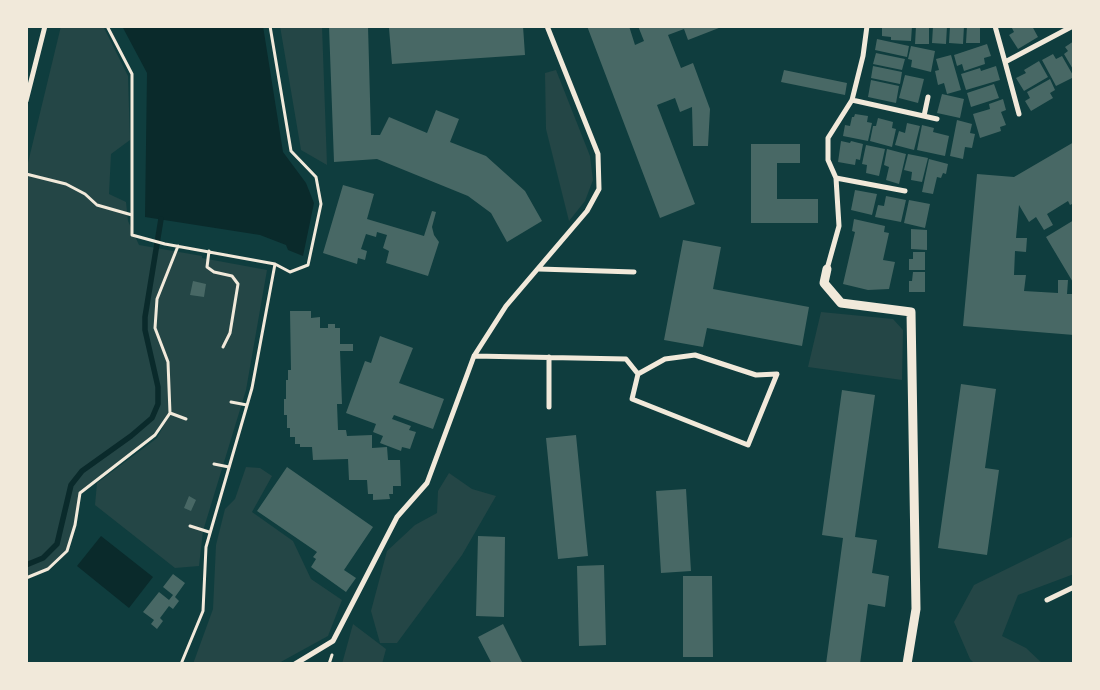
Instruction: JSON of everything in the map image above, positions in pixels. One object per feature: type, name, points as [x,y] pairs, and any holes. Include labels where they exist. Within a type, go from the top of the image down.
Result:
[{"type":"street","points":[[26,101],[45,26]]},
{"type":"street","points":[[295,664],[333,640],[397,517],[427,483],[474,356],[506,306],[587,211],[599,189],[598,154],[547,26]]},
{"type":"street","points":[[867,26],[863,56],[852,100],[828,138],[828,160],[836,178],[840,226],[824,283],[841,303],[911,312],[916,609],[907,664]]},
{"type":"street","points":[[995,26],[1019,114]]},
{"type":"street","points":[[1005,62],[1073,26]]},
{"type":"street","points":[[924,116],[928,97]]},
{"type":"street","points":[[852,100],[937,119]]},
{"type":"street","points":[[836,178],[905,191]]},
{"type":"street","points":[[539,269],[634,272]]},
{"type":"street","points":[[695,355],[756,375],[777,374],[748,445],[632,399],[638,374],[665,358],[695,355]]},
{"type":"street","points":[[474,356],[626,359],[638,374]]},
{"type":"street","points":[[549,357],[549,407]]},
{"type":"street","points":[[1047,600],[1074,587]]},
{"type":"path","points":[[107,26],[132,74],[132,235],[165,244],[275,264],[290,272],[308,265],[321,204],[316,177],[291,151],[270,26]]},
{"type":"path","points":[[26,174],[66,184],[85,194],[98,206],[132,215]]},
{"type":"path","points":[[26,578],[48,569],[67,551],[75,525],[80,493],[154,435],[170,413],[168,362],[154,328],[157,299],[178,246]]},
{"type":"path","points":[[210,251],[207,267],[214,272],[232,276],[238,284],[230,333],[223,347]]},
{"type":"path","points":[[181,664],[203,611],[206,547],[209,532],[252,388],[275,264]]},
{"type":"path","points":[[231,402],[247,405]]},
{"type":"path","points":[[170,413],[186,419]]},
{"type":"path","points":[[214,464],[229,468]]},
{"type":"path","points":[[190,526],[209,532]]},
{"type":"shaded area","points":[[61,26],[103,26],[128,76],[130,140],[111,154],[109,194],[126,202],[128,221],[139,245],[267,270],[246,390],[203,531],[199,566],[175,568],[95,505],[97,483],[157,438],[164,425],[155,435],[80,493],[75,525],[67,551],[48,569],[26,578],[26,171]]},
{"type":"shaded area","points":[[122,26],[263,26],[283,152],[306,183],[314,203],[303,256],[288,250],[286,245],[260,235],[145,217],[147,73]]},
{"type":"shaded area","points":[[280,26],[322,26],[327,165],[301,150]]},
{"type":"shaded area","points":[[556,70],[590,156],[593,180],[585,201],[569,221],[546,129],[545,73]]},
{"type":"shaded area","points":[[821,312],[893,319],[903,330],[902,380],[808,367]]},
{"type":"shaded area","points":[[246,467],[260,468],[272,476],[252,512],[293,541],[311,579],[342,600],[328,636],[277,664],[193,664],[213,609],[216,545],[225,509],[235,499]]},
{"type":"shaded area","points":[[449,473],[472,489],[496,496],[462,555],[397,643],[380,643],[371,611],[387,551],[415,525],[437,513],[438,491]]},
{"type":"shaded area","points":[[101,536],[153,577],[129,608],[77,566]]},
{"type":"shaded area","points":[[1074,536],[1074,574],[1018,595],[1002,636],[1026,648],[1043,664],[975,664],[970,659],[954,622],[974,585]]},
{"type":"shaded area","points":[[353,624],[386,649],[382,664],[342,664]]},
{"type":"building","points":[[329,26],[368,26],[371,135],[380,135],[389,117],[427,133],[436,110],[459,119],[450,142],[486,156],[525,191],[542,221],[507,242],[491,213],[468,196],[377,159],[334,162]]},
{"type":"building","points":[[407,26],[523,26],[525,55],[392,64],[389,28]]},
{"type":"building","points":[[587,26],[629,26],[635,45],[644,41],[638,26],[724,26],[688,40],[684,29],[668,35],[681,68],[693,63],[710,109],[708,146],[693,146],[692,107],[680,112],[675,98],[657,105],[695,204],[660,218]]},
{"type":"building","points":[[882,26],[912,26],[911,41],[891,40],[891,37],[882,36]]},
{"type":"building","points":[[916,26],[929,26],[929,44],[915,44]]},
{"type":"building","points":[[933,26],[947,26],[946,44],[932,43]]},
{"type":"building","points":[[950,26],[964,26],[963,44],[949,43]]},
{"type":"building","points":[[967,26],[980,26],[980,43],[966,43]]},
{"type":"building","points":[[1011,26],[1032,26],[1038,37],[1018,49],[1009,35],[1014,32]]},
{"type":"building","points":[[877,39],[909,46],[907,57],[875,50]]},
{"type":"building","points":[[1074,41],[1074,71],[1064,54],[1068,51],[1065,47]]},
{"type":"building","points":[[987,44],[991,56],[984,58],[985,64],[964,71],[962,64],[957,66],[954,55]]},
{"type":"building","points":[[911,46],[935,51],[931,72],[911,67],[912,60],[908,59]]},
{"type":"building","points":[[876,53],[905,59],[902,70],[873,64]]},
{"type":"building","points":[[1053,54],[1056,59],[1062,56],[1074,77],[1056,86],[1042,60]]},
{"type":"building","points":[[951,55],[961,90],[947,94],[944,83],[938,85],[935,71],[939,70],[936,59]]},
{"type":"building","points":[[1039,61],[1048,77],[1024,91],[1016,78],[1026,73],[1024,70]]},
{"type":"building","points":[[873,66],[902,72],[900,84],[871,78]]},
{"type":"building","points":[[996,66],[1000,80],[966,90],[961,74],[980,68],[981,71]]},
{"type":"building","points":[[784,70],[847,83],[845,95],[781,82]]},
{"type":"building","points":[[905,75],[924,79],[918,103],[899,98]]},
{"type":"building","points":[[1050,79],[1055,90],[1050,93],[1053,98],[1031,111],[1025,101],[1030,98],[1027,92]]},
{"type":"building","points":[[871,80],[899,86],[896,103],[868,97]]},
{"type":"building","points":[[994,84],[999,98],[971,107],[967,93]]},
{"type":"building","points":[[942,94],[964,99],[960,118],[937,113]]},
{"type":"building","points":[[1003,99],[1006,110],[1001,112],[1006,125],[1000,127],[1001,131],[980,138],[973,114],[990,109],[989,104]]},
{"type":"building","points":[[855,114],[868,116],[867,122],[872,123],[868,141],[843,136],[845,125],[850,126],[852,117]]},
{"type":"building","points":[[878,118],[893,122],[892,128],[896,129],[892,147],[870,141],[873,126],[876,126]]},
{"type":"building","points":[[957,120],[972,124],[970,133],[975,134],[972,148],[965,147],[963,159],[950,156]]},
{"type":"building","points":[[907,123],[920,126],[914,150],[895,145],[899,131],[905,133]]},
{"type":"building","points":[[922,125],[934,128],[933,132],[949,136],[945,156],[917,150]]},
{"type":"building","points":[[841,141],[863,144],[860,160],[856,159],[855,165],[838,162]]},
{"type":"building","points":[[1074,142],[1074,203],[1070,205],[1068,201],[1047,214],[1053,225],[1044,230],[1036,217],[1029,222],[1019,205],[1016,238],[1027,238],[1026,252],[1015,251],[1014,275],[1026,275],[1024,291],[1058,293],[1058,280],[1068,280],[1067,294],[1074,294],[1074,335],[963,326],[977,174],[1014,177]]},
{"type":"building","points":[[751,144],[800,144],[800,163],[777,163],[777,199],[818,199],[818,223],[751,223]]},
{"type":"building","points":[[866,145],[885,149],[879,176],[866,173],[867,165],[862,164]]},
{"type":"building","points":[[887,149],[906,154],[899,184],[886,180],[889,167],[884,165]]},
{"type":"building","points":[[908,154],[928,158],[922,182],[911,180],[912,172],[904,170]]},
{"type":"building","points":[[929,159],[948,164],[946,174],[943,173],[941,178],[937,177],[933,194],[922,192]]},
{"type":"building","points":[[343,185],[374,194],[367,219],[424,236],[432,211],[436,212],[432,227],[434,235],[439,242],[428,276],[386,263],[389,251],[383,248],[387,235],[377,232],[376,237],[366,234],[361,249],[367,251],[365,260],[358,258],[357,264],[323,253]]},
{"type":"building","points":[[855,190],[877,194],[872,215],[851,210]]},
{"type":"building","points":[[886,196],[906,200],[901,222],[875,217],[878,205],[884,206]]},
{"type":"building","points":[[909,200],[930,204],[925,228],[904,223]]},
{"type":"building","points":[[854,219],[885,226],[884,232],[889,233],[883,260],[895,262],[889,289],[868,290],[843,284],[855,232],[852,231]]},
{"type":"building","points":[[1074,220],[1074,284],[1046,237]]},
{"type":"building","points":[[911,229],[927,230],[927,250],[911,249]]},
{"type":"building","points":[[683,240],[721,247],[713,289],[809,307],[802,346],[707,328],[703,347],[664,340]]},
{"type":"building","points":[[913,252],[925,252],[925,270],[909,270],[909,259],[913,259]]},
{"type":"building","points":[[913,272],[925,272],[925,292],[909,292],[909,281],[912,281]]},
{"type":"building","points":[[193,281],[206,284],[204,297],[190,295]]},
{"type":"building","points":[[290,311],[311,311],[311,318],[320,317],[320,328],[328,328],[328,324],[335,324],[335,328],[340,328],[340,344],[353,344],[353,351],[340,351],[342,404],[337,404],[338,430],[346,430],[347,436],[372,435],[372,448],[387,447],[388,460],[400,460],[401,486],[393,486],[393,494],[389,494],[390,499],[373,500],[373,494],[368,494],[367,480],[349,480],[348,459],[313,460],[312,447],[300,447],[300,444],[295,444],[295,437],[290,437],[290,428],[287,428],[287,415],[284,415],[284,399],[286,399],[288,370],[291,370]]},
{"type":"building","points":[[380,336],[413,348],[399,383],[444,399],[433,429],[394,415],[392,419],[411,426],[409,430],[416,432],[410,449],[402,447],[401,451],[380,443],[383,436],[373,432],[376,424],[346,413],[365,361],[371,363]]},
{"type":"building","points":[[961,384],[996,389],[985,468],[999,470],[987,555],[938,548]]},
{"type":"building","points":[[842,390],[875,395],[855,537],[877,540],[872,573],[889,576],[885,607],[868,604],[860,664],[826,664],[843,538],[822,535]]},
{"type":"building","points":[[576,435],[588,556],[558,559],[546,438]]},
{"type":"building","points":[[287,467],[373,527],[344,570],[356,578],[346,592],[311,567],[316,559],[313,557],[317,552],[257,511]]},
{"type":"building","points":[[686,489],[691,571],[661,573],[656,491]]},
{"type":"building","points":[[189,496],[196,500],[191,511],[184,508]]},
{"type":"building","points":[[478,536],[505,537],[504,617],[476,616]]},
{"type":"building","points":[[604,565],[606,645],[579,646],[577,566]]},
{"type":"building","points":[[173,574],[185,583],[175,597],[179,601],[173,609],[169,606],[160,618],[163,621],[157,629],[151,624],[154,620],[143,612],[159,592],[169,600],[173,595],[163,587]]},
{"type":"building","points":[[683,576],[712,576],[713,657],[683,657]]},
{"type":"building","points":[[503,624],[523,664],[492,664],[478,637]]},
{"type":"waterway","points":[[26,565],[43,558],[57,544],[71,485],[82,471],[131,436],[152,418],[158,404],[158,387],[145,330],[145,317],[161,219]]}]
